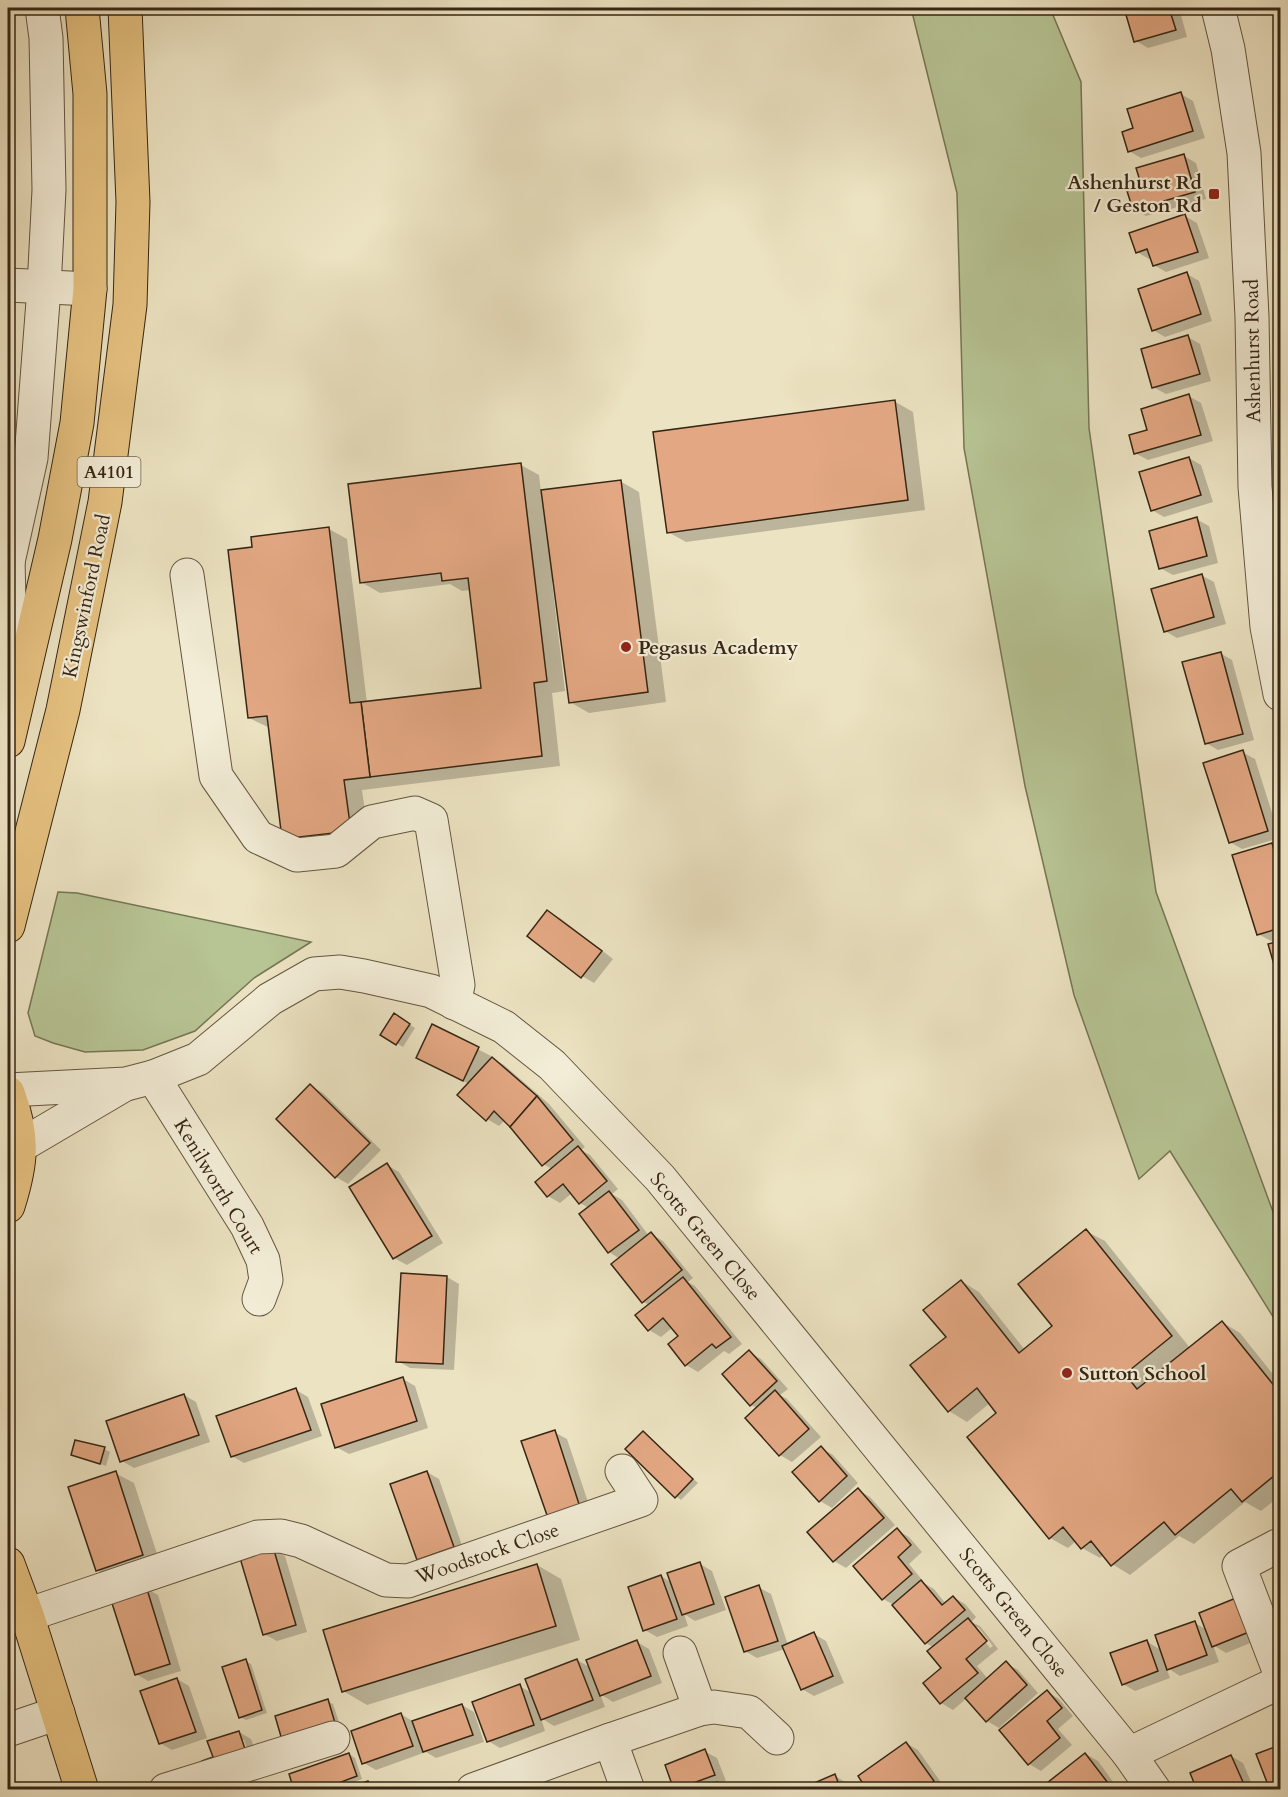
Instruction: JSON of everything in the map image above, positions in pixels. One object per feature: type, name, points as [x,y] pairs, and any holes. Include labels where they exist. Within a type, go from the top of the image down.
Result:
[{"type":"main road","name":"A4101","points":[[8,741],[55,539],[77,423],[90,289],[90,94],[82,8]]},
{"type":"main road","name":"Kingswinford Road","points":[[8,926],[63,711],[105,502],[130,305],[133,202],[125,8]]},
{"type":"main road","points":[[8,1092],[16,1117],[20,1146],[17,1177],[8,1206]]},
{"type":"main road","points":[[8,1564],[27,1615],[82,1790]]},
{"type":"street","points":[[19,692],[10,640],[8,561],[31,458],[44,288],[49,190],[46,38],[42,8]]},
{"type":"street","name":"Ashenhurst Road","points":[[1218,8],[1228,49],[1244,153],[1252,317],[1254,488],[1267,627],[1281,694]]},
{"type":"street","points":[[8,285],[90,289]]},
{"type":"street","points":[[187,575],[216,776],[258,837],[297,855],[336,851],[372,822],[415,813],[431,820],[458,985],[454,1003]]},
{"type":"street","name":"Scotts Green Close","points":[[20,1146],[139,1081],[198,1059],[270,999],[314,974],[340,972],[431,991],[504,1027],[552,1065],[660,1178],[1129,1754],[1154,1790]]},
{"type":"street","name":"Scotts Green Close","points":[[8,1092],[139,1081]]},
{"type":"street","name":"Kenilworth Court","points":[[139,1081],[247,1226],[263,1260],[266,1280],[259,1299]]},
{"type":"street","name":"Woodstock Close","points":[[27,1615],[258,1537],[281,1536],[301,1541],[386,1580],[408,1581],[641,1500],[622,1471]]},
{"type":"street","points":[[1277,1546],[1239,1566],[1281,1673]]},
{"type":"street","points":[[680,1653],[700,1708]]},
{"type":"street","points":[[1129,1754],[1281,1682]]},
{"type":"street","points":[[473,1790],[700,1708],[714,1707],[749,1712],[777,1738]]},
{"type":"street","points":[[8,1730],[58,1713]]},
{"type":"street","points":[[166,1790],[333,1738]]},
{"type":"street","points":[[610,1740],[628,1790]]},
{"type":"green space","points":[[911,8],[1050,8],[1081,82],[1089,428],[1156,892],[1280,1231],[1280,1328],[1170,1151],[1139,1179],[1074,995],[1025,786],[964,448],[957,193]]},
{"type":"green space","points":[[58,892],[77,893],[311,942],[254,978],[195,1031],[143,1050],[85,1052],[35,1036],[28,1013]]},
{"type":"building","points":[[1124,8],[1169,8],[1176,30],[1134,42]]},
{"type":"building","points":[[1181,92],[1193,131],[1128,152],[1122,132],[1133,128],[1127,109]]},
{"type":"building","points":[[1184,154],[1195,192],[1133,210],[1127,191],[1142,187],[1136,168]]},
{"type":"building","points":[[1185,214],[1198,252],[1153,266],[1147,249],[1136,253],[1129,233]]},
{"type":"building","points":[[1187,272],[1201,314],[1152,331],[1138,289]]},
{"type":"building","points":[[1188,335],[1200,374],[1152,388],[1141,349]]},
{"type":"building","points":[[1189,394],[1201,435],[1134,454],[1129,435],[1147,430],[1141,409]]},
{"type":"building","points":[[895,400],[908,500],[667,533],[653,432]]},
{"type":"building","points":[[1189,457],[1201,495],[1151,511],[1139,472]]},
{"type":"building","points":[[521,463],[547,681],[534,683],[542,756],[370,777],[361,702],[481,688],[468,578],[442,581],[441,573],[360,583],[348,484]]},
{"type":"building","points":[[621,480],[648,692],[569,703],[541,490]]},
{"type":"building","points":[[1197,517],[1207,556],[1159,569],[1149,531]]},
{"type":"building","points":[[329,527],[350,703],[361,702],[370,777],[344,780],[351,831],[282,839],[267,716],[248,718],[228,550],[252,547],[251,537]]},
{"type":"building","points":[[1202,574],[1214,617],[1164,632],[1151,589]]},
{"type":"building","points":[[1221,652],[1243,734],[1205,744],[1182,662]]},
{"type":"building","points":[[1243,750],[1268,831],[1229,843],[1203,763]]},
{"type":"building","points":[[1272,843],[1280,871],[1280,928],[1257,935],[1232,855]]},
{"type":"building","points":[[547,910],[602,951],[581,978],[527,936]]},
{"type":"building","points":[[1280,941],[1280,985],[1268,944]]},
{"type":"building","points":[[394,1013],[410,1024],[396,1045],[380,1035]]},
{"type":"building","points":[[432,1024],[479,1047],[463,1081],[416,1058]]},
{"type":"building","points":[[492,1057],[537,1096],[510,1127],[494,1111],[486,1121],[457,1095]]},
{"type":"building","points":[[310,1084],[370,1143],[335,1178],[276,1119]]},
{"type":"building","points":[[537,1096],[573,1140],[542,1166],[510,1127]]},
{"type":"building","points":[[578,1146],[607,1181],[579,1204],[563,1184],[547,1197],[535,1182]]},
{"type":"building","points":[[387,1163],[432,1236],[393,1259],[349,1187]]},
{"type":"building","points":[[609,1191],[639,1230],[608,1253],[579,1214]]},
{"type":"building","points":[[1086,1229],[1172,1336],[1125,1374],[1137,1389],[1222,1321],[1280,1393],[1280,1471],[1242,1502],[1231,1489],[1175,1535],[1164,1522],[1111,1566],[1091,1541],[1081,1549],[1063,1527],[1049,1539],[967,1437],[996,1413],[977,1388],[948,1412],[910,1365],[946,1337],[923,1310],[961,1280],[1019,1353],[1052,1326],[1018,1284]]},
{"type":"building","points":[[651,1232],[682,1270],[642,1303],[611,1264]]},
{"type":"building","points":[[401,1273],[447,1276],[443,1364],[396,1362]]},
{"type":"building","points":[[683,1277],[731,1337],[716,1348],[712,1344],[685,1366],[668,1344],[678,1336],[663,1318],[648,1331],[635,1315]]},
{"type":"building","points":[[749,1350],[777,1381],[750,1406],[722,1374]]},
{"type":"building","points":[[403,1377],[417,1421],[335,1448],[321,1404]]},
{"type":"building","points":[[296,1388],[311,1430],[231,1457],[216,1416]]},
{"type":"building","points":[[775,1390],[809,1429],[779,1456],[745,1418]]},
{"type":"building","points":[[184,1394],[199,1435],[120,1462],[106,1421]]},
{"type":"building","points":[[555,1430],[580,1507],[548,1518],[521,1441]]},
{"type":"building","points":[[643,1431],[693,1479],[675,1498],[625,1449]]},
{"type":"building","points":[[75,1440],[105,1447],[100,1464],[71,1455]]},
{"type":"building","points":[[821,1446],[847,1476],[819,1502],[792,1472]]},
{"type":"building","points":[[116,1471],[143,1555],[96,1571],[68,1487]]},
{"type":"building","points":[[427,1471],[454,1547],[417,1560],[390,1484]]},
{"type":"building","points":[[858,1488],[884,1518],[833,1562],[807,1532]]},
{"type":"building","points":[[897,1528],[911,1545],[898,1557],[912,1574],[882,1600],[853,1566]]},
{"type":"building","points":[[273,1547],[296,1625],[263,1635],[240,1558]]},
{"type":"building","points":[[700,1562],[714,1604],[682,1615],[667,1573]]},
{"type":"building","points":[[537,1564],[556,1626],[342,1692],[323,1630]]},
{"type":"building","points":[[661,1575],[677,1619],[643,1631],[628,1587]]},
{"type":"building","points":[[921,1580],[942,1605],[953,1596],[965,1610],[925,1644],[892,1605]]},
{"type":"building","points":[[759,1585],[778,1641],[744,1652],[725,1597]]},
{"type":"building","points":[[146,1586],[170,1664],[135,1675],[110,1597]]},
{"type":"building","points":[[1236,1598],[1249,1632],[1212,1647],[1199,1613]]},
{"type":"building","points":[[968,1618],[987,1641],[966,1659],[978,1673],[940,1704],[923,1683],[941,1668],[927,1651]]},
{"type":"building","points":[[1195,1621],[1207,1655],[1167,1670],[1155,1635]]},
{"type":"building","points":[[814,1632],[833,1676],[801,1690],[782,1646]]},
{"type":"building","points":[[637,1640],[651,1676],[600,1696],[586,1660]]},
{"type":"building","points":[[1147,1640],[1158,1671],[1122,1685],[1110,1653]]},
{"type":"building","points":[[246,1659],[262,1710],[239,1718],[222,1667]]},
{"type":"building","points":[[577,1659],[593,1700],[541,1720],[525,1679]]},
{"type":"building","points":[[1006,1661],[1027,1685],[986,1722],[965,1698]]},
{"type":"building","points":[[177,1678],[196,1732],[159,1744],[140,1691]]},
{"type":"building","points":[[520,1684],[534,1725],[487,1742],[472,1702]]},
{"type":"building","points":[[1047,1690],[1062,1708],[1047,1721],[1060,1738],[1028,1765],[999,1730]]},
{"type":"building","points":[[328,1699],[335,1723],[282,1740],[275,1716]]},
{"type":"building","points":[[462,1704],[473,1735],[423,1752],[412,1721]]},
{"type":"building","points":[[401,1713],[413,1746],[362,1764],[351,1731]]},
{"type":"building","points":[[239,1731],[249,1761],[207,1775],[202,1761],[213,1757],[207,1741]]},
{"type":"building","points":[[906,1742],[934,1781],[922,1790],[867,1790],[858,1776]]},
{"type":"building","points":[[1280,1745],[1280,1788],[1270,1790],[1256,1754]]},
{"type":"building","points":[[705,1749],[715,1775],[674,1790],[665,1765]]},
{"type":"building","points":[[349,1753],[357,1776],[320,1790],[294,1790],[289,1774]]},
{"type":"building","points":[[1085,1753],[1108,1783],[1100,1790],[1038,1790]]},
{"type":"building","points":[[1231,1755],[1243,1782],[1228,1790],[1197,1790],[1190,1773]]},
{"type":"building","points":[[835,1774],[841,1790],[798,1790]]},
{"type":"building","points":[[368,1781],[372,1790],[344,1790]]},
{"type":"building","points":[[717,1782],[719,1790],[697,1790]]},
{"type":"place","name":"Ashenhurst Rd / Geston Rd","points":[[1214,194]]},
{"type":"place","name":"Pegasus Academy","points":[[626,647]]},
{"type":"place","name":"Sutton School","points":[[1067,1373]]}]
